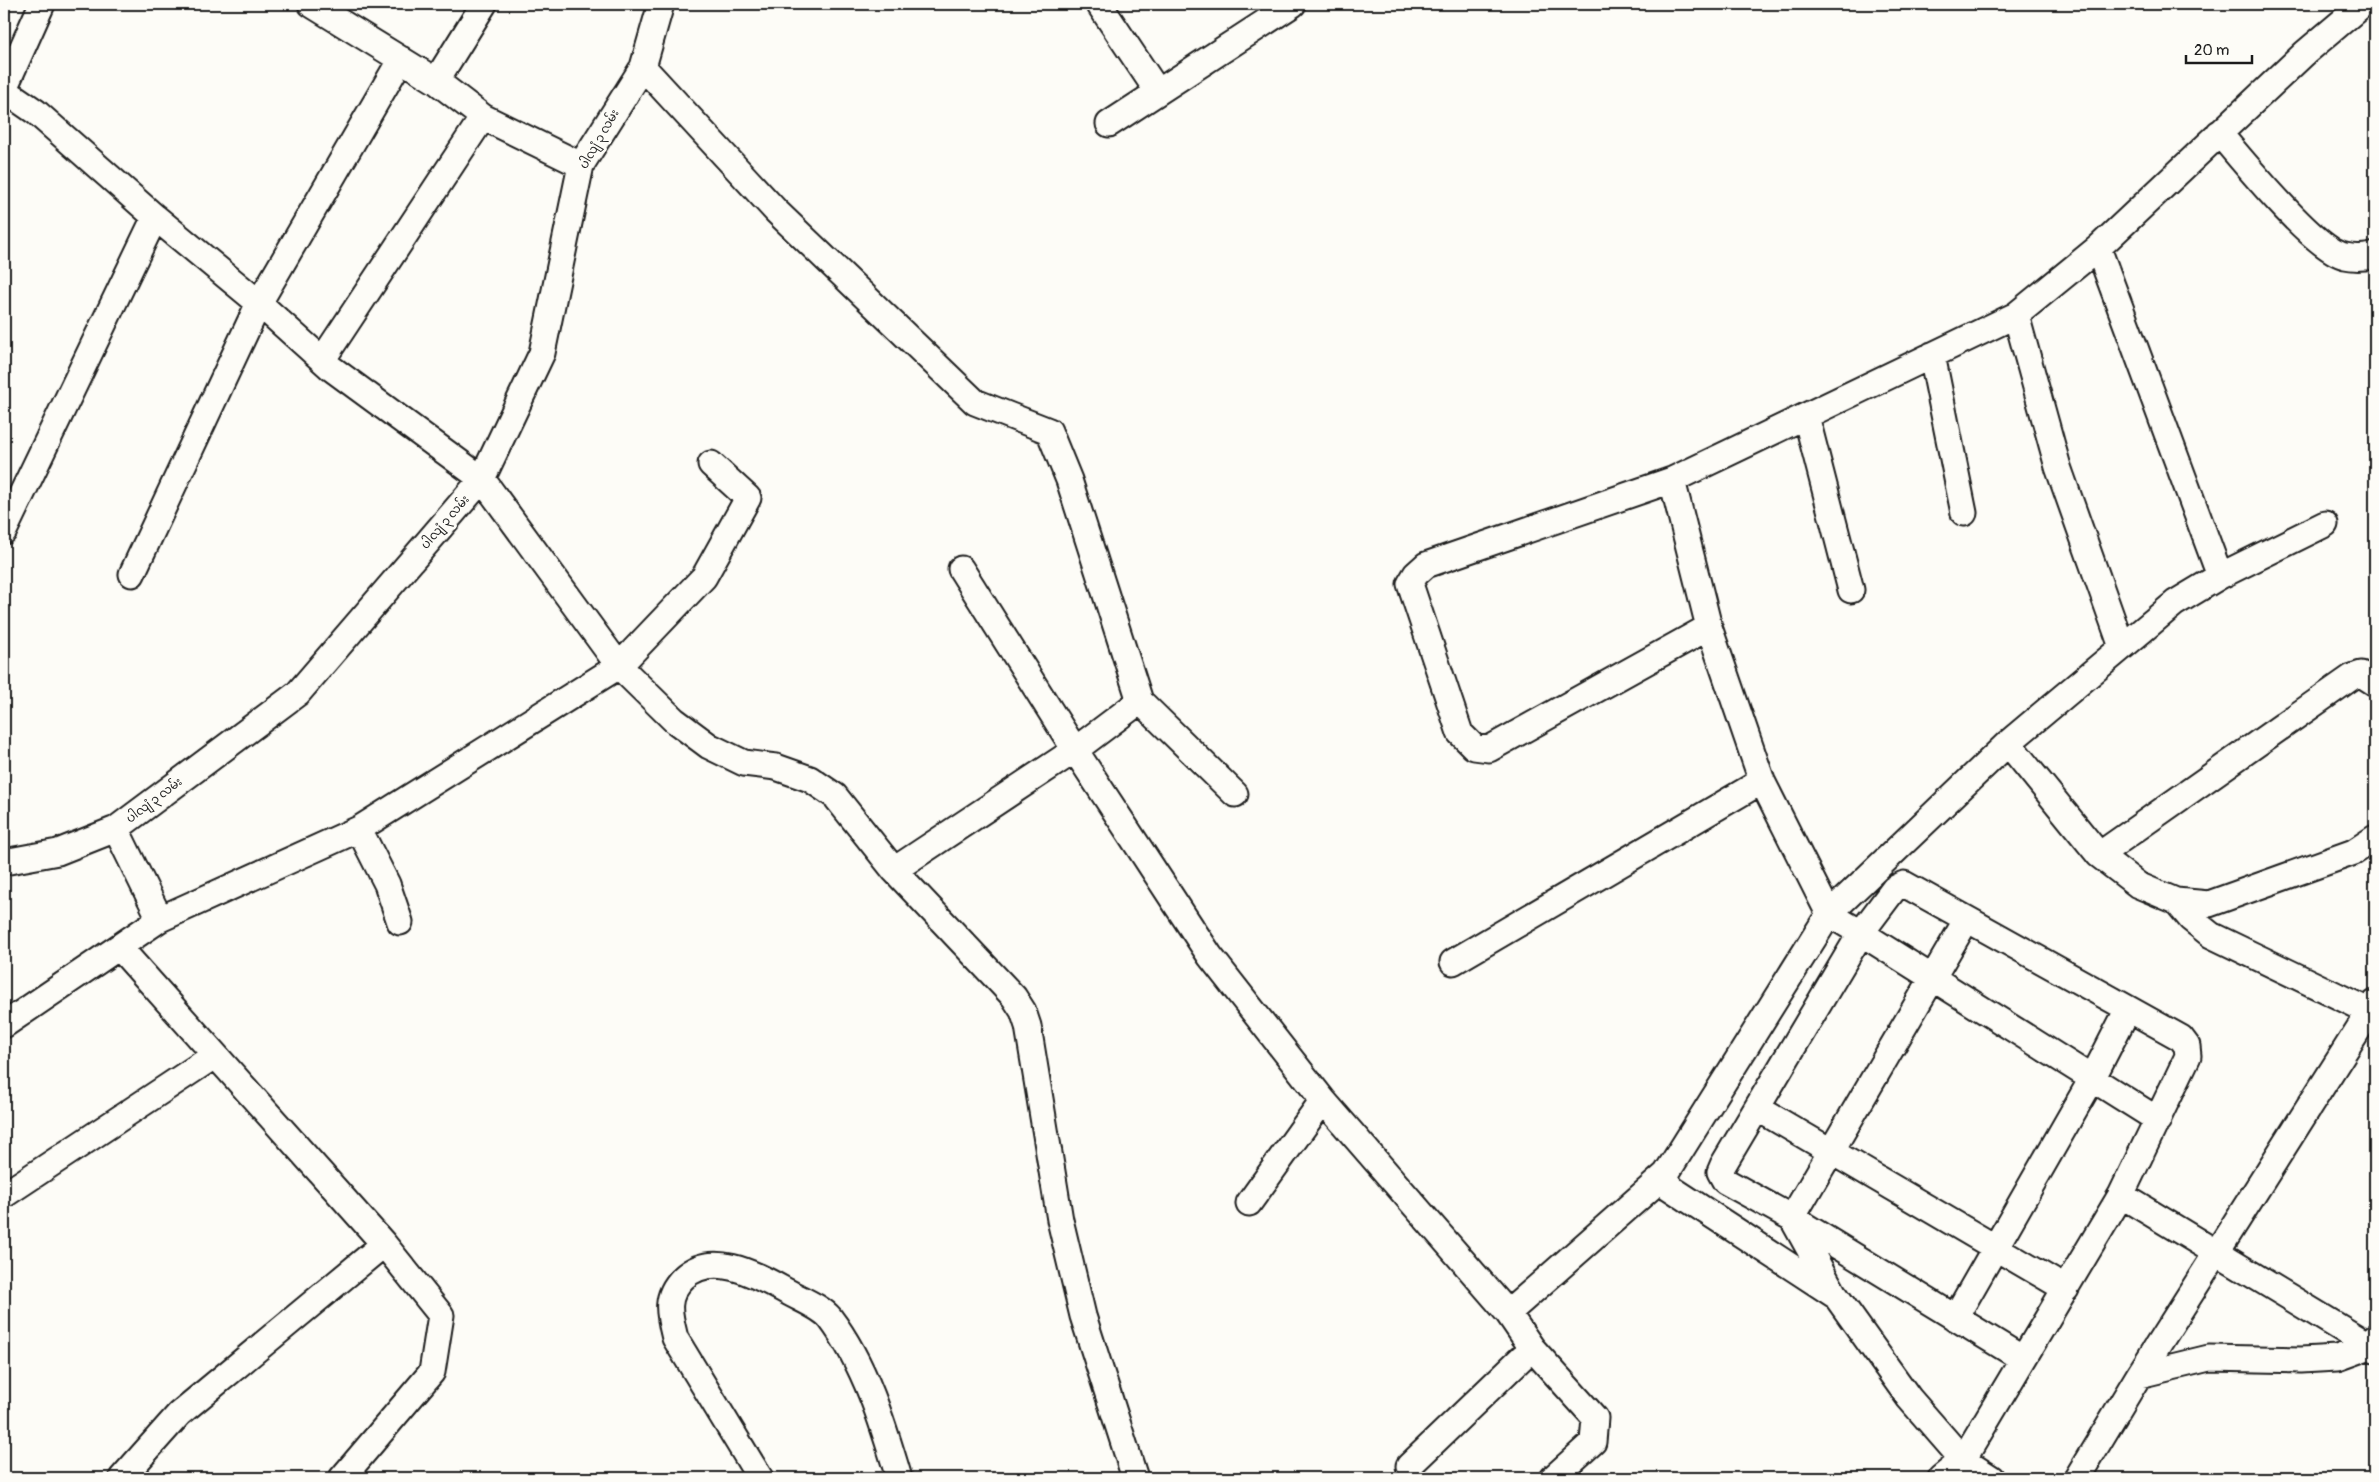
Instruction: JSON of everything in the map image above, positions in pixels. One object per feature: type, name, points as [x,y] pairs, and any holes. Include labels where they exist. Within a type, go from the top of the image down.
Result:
[{"type":"street","points":[[42,4],[4,90],[36,112],[154,217],[259,303],[323,360],[482,479],[619,666],[674,720],[709,746],[744,763],[776,767],[810,779],[835,796],[894,870],[1024,1010],[1060,1220],[1069,1258],[1083,1316],[1135,1478]]},
{"type":"street","points":[[436,81],[484,4]]},
{"type":"street","name":"ပါလျံ ၃ လမ်း","points":[[4,862],[58,852],[116,828],[298,693],[482,479],[542,353],[582,165],[643,67],[662,4]]},
{"type":"street","points":[[1100,4],[1158,92]]},
{"type":"street","points":[[1109,124],[1293,4]]},
{"type":"street","points":[[1709,627],[1489,749],[1474,747],[1460,733],[1410,584],[1416,574],[1426,565],[1672,480],[2016,314],[2098,248],[2305,53],[2363,4]]},
{"type":"street","points":[[317,5],[436,81],[483,117],[582,165]]},
{"type":"street","points":[[132,574],[259,303],[401,59]]},
{"type":"street","points":[[643,67],[776,211],[976,402],[1049,431],[1070,480],[1140,701],[1235,794]]},
{"type":"street","points":[[323,360],[483,117]]},
{"type":"street","points":[[2219,133],[2265,188],[2323,244],[2344,256],[2375,255]]},
{"type":"street","points":[[4,531],[154,217]]},
{"type":"street","points":[[2098,248],[2220,576]]},
{"type":"street","points":[[2016,314],[2058,467],[2122,647]]},
{"type":"street","points":[[1932,355],[1964,513]]},
{"type":"street","points":[[1806,416],[1851,590]]},
{"type":"street","points":[[4,1025],[160,919],[359,829],[619,666],[704,578],[748,498],[711,464]]},
{"type":"street","points":[[1672,480],[1709,627],[1762,781],[1829,914],[2158,1120]]},
{"type":"street","points":[[1508,1313],[1666,1174],[1829,914],[2008,743],[2175,603],[2220,576],[2325,524]]},
{"type":"street","points":[[961,569],[1075,750],[1210,956],[1323,1100],[1508,1313],[1532,1348],[1595,1418],[1593,1442],[1553,1478]]},
{"type":"street","points":[[2099,855],[2352,677],[2361,674],[2375,683]]},
{"type":"street","points":[[894,870],[1075,750],[1140,701]]},
{"type":"street","points":[[2008,743],[2099,855],[2138,885],[2176,901],[2209,904],[2354,852],[2375,838]]},
{"type":"street","points":[[1454,962],[1762,781]]},
{"type":"street","points":[[116,828],[160,919]]},
{"type":"street","points":[[359,829],[387,884],[400,922]]},
{"type":"street","points":[[2354,852],[2375,863]]},
{"type":"street","points":[[1941,1478],[1963,1460],[2066,1289],[2121,1195],[2188,1056],[2187,1046],[2180,1038],[1904,884],[1894,889],[1861,933],[1720,1172],[1725,1181],[1792,1218],[2023,1359]]},
{"type":"street","points":[[2077,1478],[2139,1375],[2373,1009],[2211,935],[2191,919],[2176,901]]},
{"type":"street","points":[[1792,1218],[1967,919]]},
{"type":"street","points":[[119,947],[214,1056],[384,1244],[441,1315],[432,1372],[342,1478]]},
{"type":"street","points":[[1955,1318],[2092,1079],[2128,1009]]},
{"type":"street","points":[[4,1195],[214,1056]]},
{"type":"street","points":[[1249,1203],[1323,1100]]},
{"type":"street","points":[[1757,1108],[2066,1289]]},
{"type":"street","points":[[1666,1174],[1669,1187],[1836,1296]]},
{"type":"street","points":[[2121,1195],[2374,1344]]},
{"type":"street","points":[[1792,1218],[1836,1296],[1909,1398],[1963,1460],[1991,1478]]},
{"type":"street","points":[[122,1478],[179,1414],[384,1244]]},
{"type":"street","points":[[760,1478],[675,1338],[669,1313],[672,1291],[684,1277],[699,1266],[721,1265],[752,1274],[829,1317],[858,1365],[886,1435],[899,1478]]},
{"type":"street","points":[[2139,1375],[2209,1358],[2301,1360],[2337,1358],[2374,1344]]},
{"type":"street","points":[[1409,1466],[1532,1348]]}]
